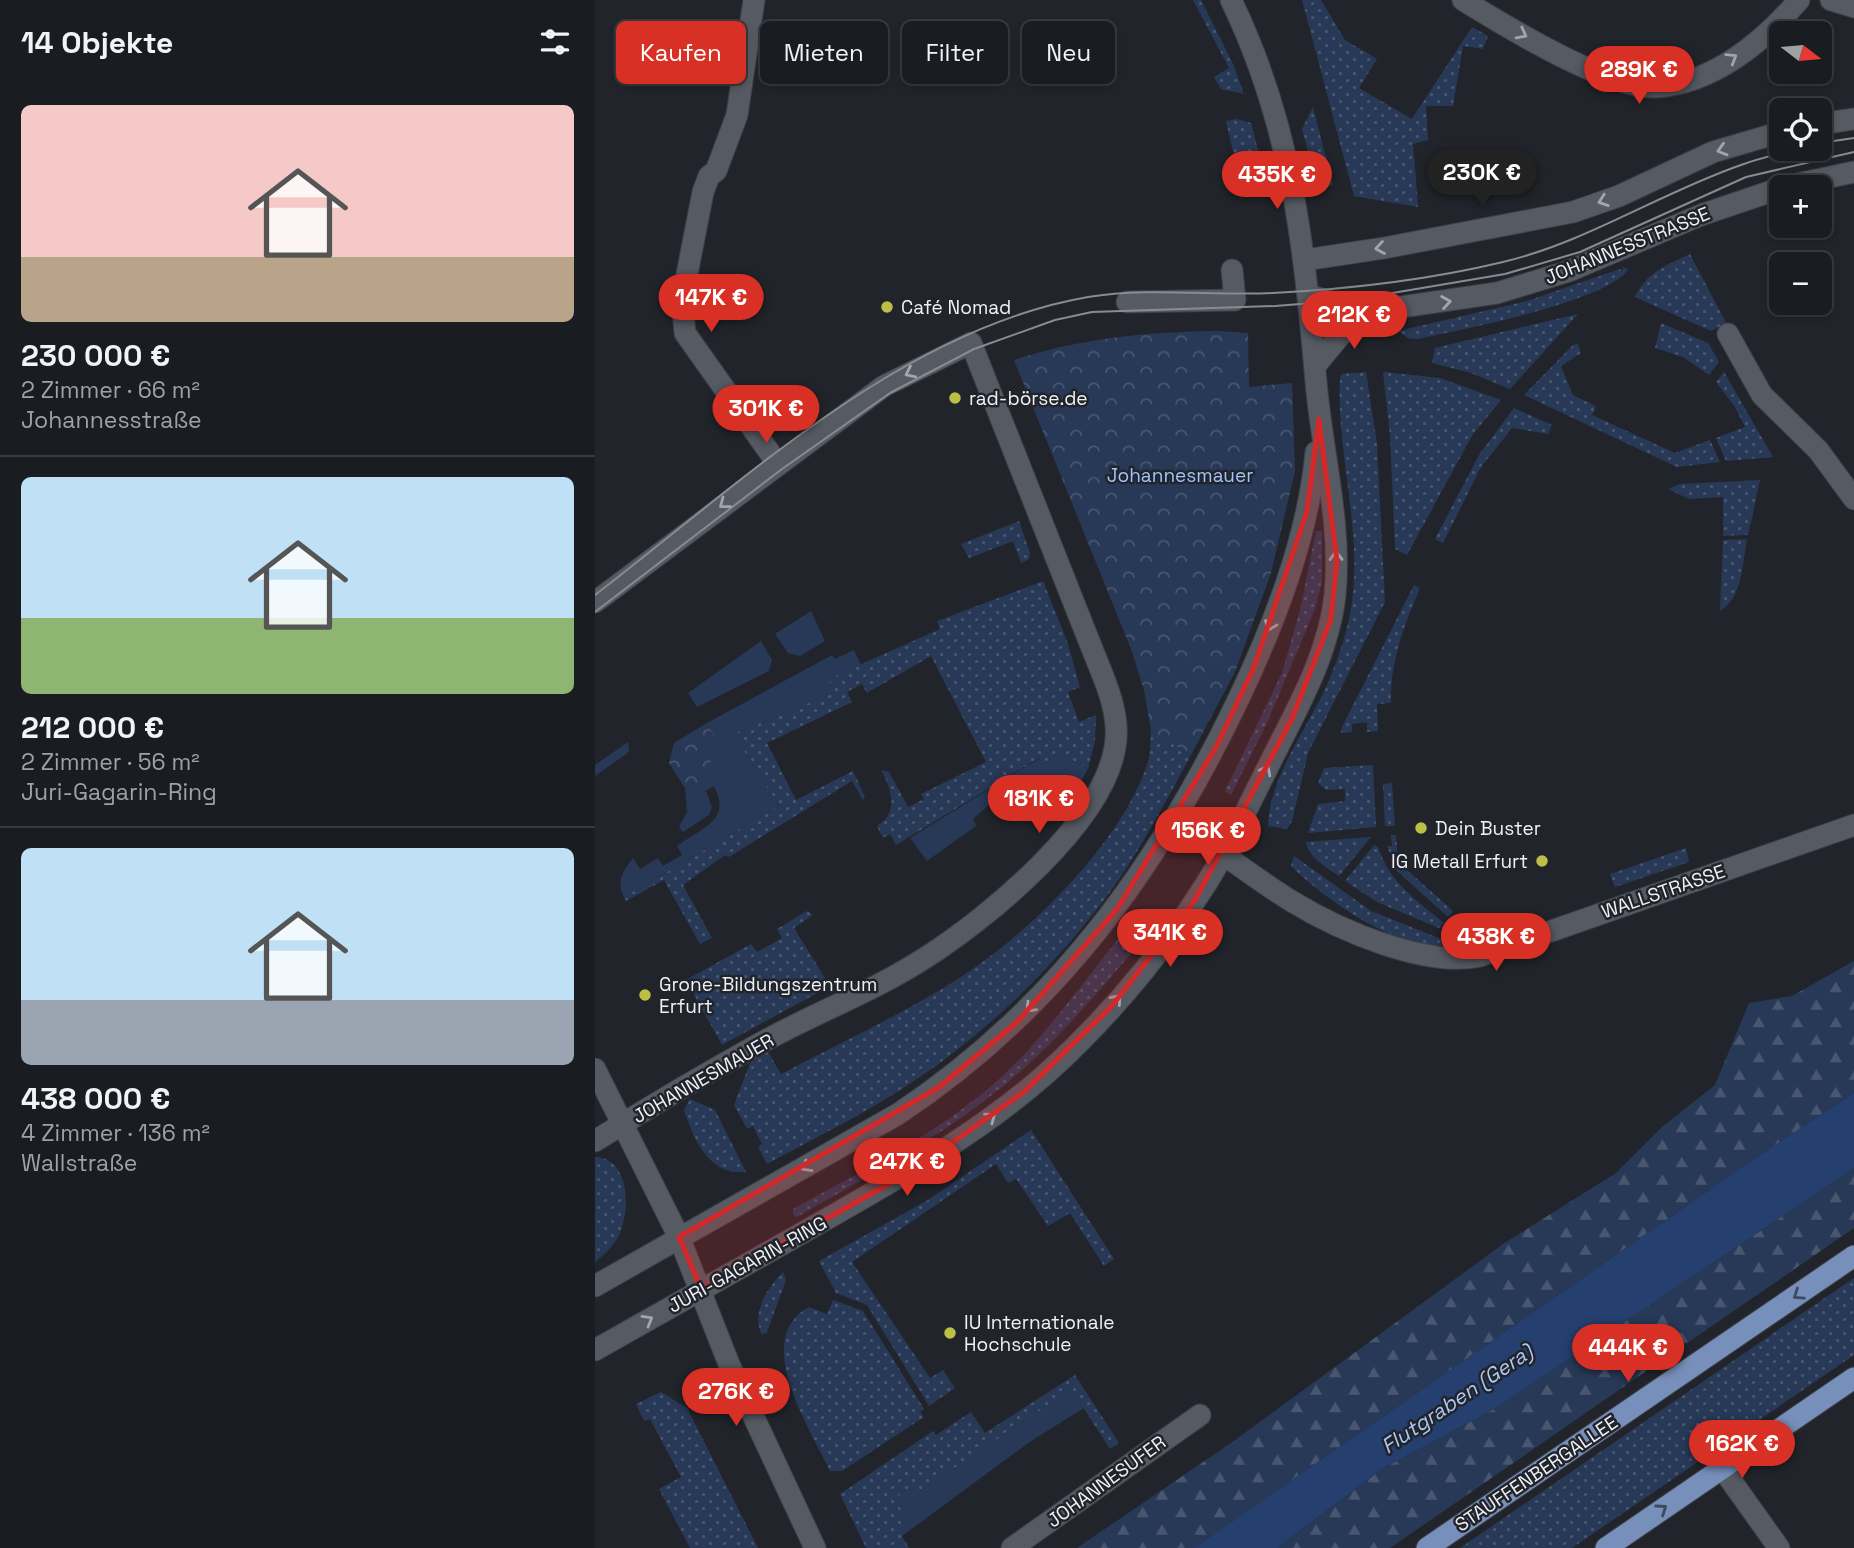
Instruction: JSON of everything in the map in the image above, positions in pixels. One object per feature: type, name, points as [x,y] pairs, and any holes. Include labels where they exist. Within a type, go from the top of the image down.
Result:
[{"type":"main road","name":"STAUFFENBERGALLEE","points":[[1427,1548],[1854,1256]]},
{"type":"main road","points":[[1606,1548],[1854,1378]]},
{"type":"street","points":[[595,602],[777,463],[685,333],[681,300],[703,192],[709,176],[716,171],[737,116],[754,0]]},
{"type":"street","name":"JURI-GAGARIN-RING","points":[[595,1350],[912,1171],[1024,1092],[1071,1049],[1153,956],[1225,853],[1312,676],[1331,619],[1337,561],[1319,419],[1305,260],[1296,195],[1276,120],[1231,0]]},
{"type":"street","points":[[1463,0],[1576,62],[1635,84],[1656,87],[1692,80],[1728,61],[1771,33],[1799,0]]},
{"type":"street","points":[[1831,0],[1854,7]]},
{"type":"street","points":[[1832,122],[1854,119]]},
{"type":"street","points":[[1305,260],[1384,248],[1573,212],[1619,196],[1713,152],[1769,136]]},
{"type":"street","name":"JOHANNESSTRASSE","points":[[1832,177],[1854,172]]},
{"type":"street","name":"JOHANNESSTRASSE","points":[[1308,295],[1367,312],[1464,299],[1539,281],[1602,259],[1740,199],[1769,191]]},
{"type":"street","points":[[1127,302],[1235,300],[1232,270]]},
{"type":"street","points":[[1315,366],[1339,337],[1367,312]]},
{"type":"street","points":[[1728,334],[1762,395],[1818,450],[1854,499]]},
{"type":"street","name":"JOHANNESMAUER","points":[[623,1123],[761,1043],[927,957],[968,928],[1053,851],[1077,823],[1107,776],[1116,736],[1109,691],[971,343],[884,386],[777,463]]},
{"type":"street","name":"JURI-GAGARIN-RING","points":[[595,1286],[898,1114],[981,1055],[1077,958],[1117,909],[1216,747],[1277,608],[1307,511],[1319,419]]},
{"type":"street","name":"WALLSTRASSE","points":[[1174,819],[1292,902],[1342,926],[1425,954],[1468,959],[1854,825]]},
{"type":"street","points":[[595,1069],[679,1237],[729,1364],[815,1548]]},
{"type":"street","points":[[595,1141],[623,1123]]},
{"type":"street","name":"JOHANNESUFER","points":[[1012,1548],[1200,1415]]},
{"type":"street","points":[[1723,1468],[1779,1548]]},
{"type":"highlighted area","points":[[1319,419],[1337,561],[1331,619],[1292,719],[1195,900],[1111,1007],[1024,1092],[912,1171],[701,1289],[679,1237],[939,1087],[1017,1022],[1117,909],[1216,747],[1254,667],[1307,511]]},
{"type":"green space","points":[[1193,0],[1201,0],[1233,64],[1244,94],[1221,89],[1214,77],[1229,68]]},
{"type":"green space","points":[[1302,0],[1321,0],[1345,40],[1377,59],[1359,88],[1412,119],[1472,27],[1488,36],[1483,49],[1463,46],[1453,106],[1426,106],[1428,140],[1413,144],[1418,207],[1354,196]]},
{"type":"green space","points":[[1313,107],[1333,185],[1322,188],[1302,129]]},
{"type":"green space","points":[[1237,119],[1251,123],[1269,192],[1239,193],[1226,121]]},
{"type":"green space","points":[[1690,254],[1726,323],[1711,331],[1635,297],[1651,276]]},
{"type":"green space","points":[[1623,267],[1628,270],[1614,282],[1562,304],[1417,339],[1408,338],[1398,331],[1527,301],[1620,269],[1622,272]]},
{"type":"green space","points":[[1578,314],[1510,389],[1471,373],[1432,363],[1435,348]]},
{"type":"green space","points":[[1661,323],[1708,343],[1719,362],[1709,375],[1683,357],[1655,348]]},
{"type":"green space","name":"Johannesmauer","points":[[1217,331],[1248,333],[1249,387],[1292,383],[1295,471],[1271,573],[1235,672],[1191,755],[1151,731],[1144,690],[1131,649],[1014,360],[1089,341]]},
{"type":"green space","points":[[1578,344],[1581,353],[1561,366],[1573,395],[1596,406],[1592,415],[1675,453],[1710,440],[1720,462],[1677,467],[1524,395],[1573,345]]},
{"type":"green space","points":[[1366,372],[1377,444],[1385,602],[1308,753],[1292,821],[1287,829],[1268,826],[1270,808],[1281,773],[1325,689],[1348,624],[1354,584],[1354,555],[1342,438],[1340,379],[1341,374]]},
{"type":"green space","points":[[1383,372],[1440,378],[1501,400],[1473,434],[1407,555],[1395,549],[1390,436]]},
{"type":"green space","points":[[1724,372],[1773,457],[1726,461],[1716,438],[1745,427],[1735,407],[1716,382]]},
{"type":"green space","points":[[1514,408],[1552,425],[1548,434],[1512,428],[1481,467],[1443,543],[1435,539],[1479,455]]},
{"type":"green space","points":[[1760,480],[1748,535],[1723,536],[1723,497],[1689,499],[1668,489],[1680,484]]},
{"type":"green space","points":[[1019,521],[1030,553],[1029,559],[1021,563],[1013,541],[969,558],[961,544]]},
{"type":"green space","points":[[1316,531],[1322,531],[1322,581],[1315,609],[1267,723],[1231,795],[1225,791],[1282,673],[1300,610]]},
{"type":"green space","points":[[1747,539],[1737,589],[1727,606],[1720,611],[1723,540]]},
{"type":"green space","points":[[1043,581],[1067,641],[1080,687],[1068,692],[1079,722],[1096,715],[1095,741],[1088,769],[1060,754],[1045,762],[1039,758],[896,845],[890,834],[883,838],[877,826],[889,814],[891,800],[881,770],[889,772],[908,807],[924,799],[921,794],[986,762],[931,656],[867,693],[862,684],[847,692],[852,702],[767,743],[796,800],[853,771],[865,797],[863,800],[852,781],[729,857],[725,855],[683,885],[712,938],[700,944],[664,880],[626,901],[624,897],[779,806],[733,734],[833,693],[828,679],[940,629],[937,621]]},
{"type":"green space","points":[[1414,585],[1420,588],[1396,658],[1391,703],[1377,704],[1378,731],[1367,732],[1367,722],[1352,724],[1352,732],[1341,733],[1342,727]]},
{"type":"green space","points":[[811,611],[825,641],[800,656],[788,653],[775,634]]},
{"type":"green space","points":[[761,641],[772,660],[769,671],[697,707],[688,693]]},
{"type":"green space","points":[[854,650],[861,665],[829,679],[834,693],[733,734],[779,806],[624,897],[622,876],[633,858],[640,869],[658,858],[663,866],[682,855],[677,846],[709,825],[719,810],[715,789],[707,775],[713,751],[721,746],[707,723],[832,655],[835,659]]},
{"type":"green space","points":[[707,723],[721,746],[707,775],[714,786],[692,799],[669,763],[674,743]]},
{"type":"green space","points":[[1151,731],[1191,755],[1153,825],[1121,876],[1069,944],[1023,992],[947,1058],[883,1101],[767,1164],[758,1147],[762,1144],[753,1126],[747,1129],[734,1105],[750,1063],[768,1052],[781,1074],[925,999],[1005,945],[1065,890],[1092,859],[1115,826],[1135,794],[1148,762]]},
{"type":"green space","points":[[628,742],[629,752],[595,776],[595,765]]},
{"type":"green space","points":[[1060,754],[1088,769],[1070,801],[1052,822],[1012,784],[973,819],[976,826],[927,861],[910,838],[1040,758],[1045,762]]},
{"type":"green space","points":[[1373,765],[1376,827],[1308,833],[1318,804],[1345,801],[1345,789],[1326,790],[1318,783],[1324,768]]},
{"type":"green space","points":[[1392,783],[1395,826],[1385,826],[1383,784]]},
{"type":"green space","points":[[685,787],[693,798],[706,791],[712,807],[709,815],[683,832],[679,827],[687,812]]},
{"type":"green space","points":[[1391,835],[1396,835],[1398,862],[1453,911],[1448,917],[1397,871],[1387,846],[1392,846]]},
{"type":"green space","points":[[1371,837],[1339,876],[1314,857],[1306,842]]},
{"type":"green space","points":[[1374,845],[1378,847],[1396,880],[1444,923],[1439,928],[1377,902],[1345,881]]},
{"type":"green space","points":[[1686,848],[1689,862],[1615,887],[1610,874]]},
{"type":"green space","points":[[1294,856],[1371,911],[1456,945],[1436,947],[1415,943],[1368,923],[1324,894],[1291,866]]},
{"type":"green space","points":[[807,911],[813,915],[794,928],[830,986],[722,1045],[686,980],[751,944],[757,952],[782,938],[777,929]]},
{"type":"green space","points":[[1119,938],[1134,950],[1066,1028],[1021,1071],[969,1113],[913,1150],[797,1217],[793,1214],[793,1209],[919,1138],[989,1088],[1025,1054]]},
{"type":"green space","points":[[1854,961],[1854,1093],[1751,1161],[1194,1548],[1077,1548],[1231,1443],[1506,1242],[1616,1173],[1662,1127],[1715,1085],[1749,1003],[1792,996]]},
{"type":"green space","points":[[690,1099],[715,1110],[746,1172],[733,1172],[722,1168],[705,1154],[684,1110]]},
{"type":"green space","points":[[1031,1130],[1114,1259],[1104,1266],[1070,1213],[1048,1226],[1016,1179],[1008,1183],[996,1164],[852,1262],[930,1378],[943,1370],[955,1388],[929,1406],[867,1305],[836,1293],[819,1261],[928,1200]]},
{"type":"green space","points":[[595,1157],[607,1160],[615,1166],[621,1175],[626,1199],[618,1237],[595,1262]]},
{"type":"green space","points":[[1854,1168],[1854,1228],[1390,1548],[1277,1548],[1382,1469],[1498,1407]]},
{"type":"green space","points":[[783,1272],[786,1280],[767,1332],[762,1335],[758,1318],[762,1301]]},
{"type":"green space","points":[[1854,1278],[1854,1355],[1572,1548],[1460,1548]]},
{"type":"green space","points":[[833,1300],[863,1311],[924,1409],[920,1412],[924,1417],[842,1471],[830,1471],[799,1410],[785,1362],[785,1340],[792,1322],[809,1307],[827,1314]]},
{"type":"green space","points":[[1075,1375],[1119,1443],[1110,1449],[1072,1390],[923,1489],[902,1536],[909,1548],[866,1548],[840,1494],[933,1431],[936,1435],[971,1412],[985,1433]]},
{"type":"green space","points":[[1072,1389],[1084,1408],[1031,1441],[902,1536],[899,1490],[923,1489]]},
{"type":"green space","points":[[661,1392],[687,1408],[758,1548],[690,1548],[659,1489],[681,1477],[650,1419],[644,1421],[636,1404]]},
{"type":"water","name":"Flutgraben (Gera)","points":[[1854,1093],[1854,1168],[1498,1407],[1382,1469],[1277,1548],[1194,1548],[1751,1161]]},
{"type":"tram line","points":[[1832,141],[1854,138]]},
{"type":"tram line","points":[[595,612],[782,469],[890,393],[974,349],[1055,320],[1092,312],[1275,306],[1351,300],[1505,274],[1580,252],[1746,177],[1854,152]]},
{"type":"tram line","points":[[595,595],[766,460],[827,416],[889,376],[953,341],[1019,314],[1111,294],[1250,294],[1302,291],[1389,283],[1475,268],[1534,253],[1564,242],[1711,176],[1769,156]]},
{"type":"place","name":"Café Nomad","points":[[887,307]]},
{"type":"place","name":"rad-börse.de","points":[[955,398]]},
{"type":"place","name":"Dein Buster","points":[[1421,828]]},
{"type":"place","name":"IG Metall Erfurt","points":[[1542,861]]},
{"type":"place","name":"Grone-Bildungszentrum Erfurt","points":[[645,995]]},
{"type":"place","name":"IU Internationale Hochschule","points":[[950,1333]]}]
